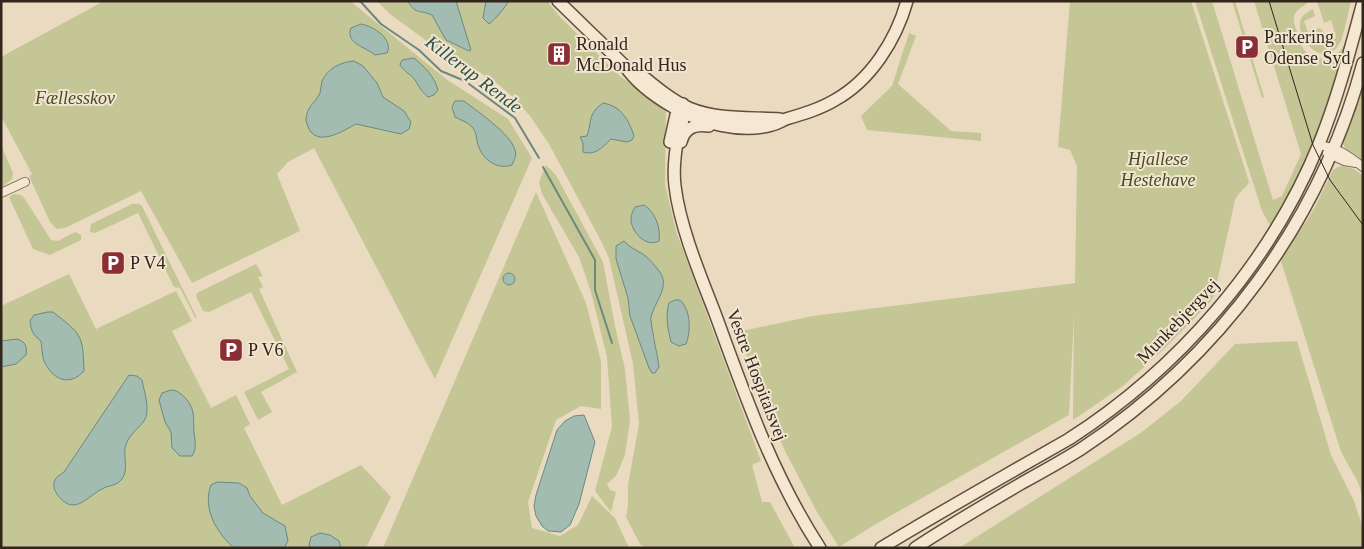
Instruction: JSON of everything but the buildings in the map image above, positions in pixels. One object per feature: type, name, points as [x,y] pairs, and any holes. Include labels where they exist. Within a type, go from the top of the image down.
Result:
[{"type":"street","points":[[558,1],[625,66],[632,77],[647,91],[700,120],[731,126],[759,128],[774,125],[812,111],[836,100],[851,90],[871,71],[900,26],[908,1]]},
{"type":"street","name":"Munkebjergvej","points":[[881,548],[1069,438],[1114,406],[1162,366],[1204,324],[1239,284],[1282,217],[1318,145],[1339,90],[1363,2]]},
{"type":"street","name":"Munkebjergvej","points":[[915,548],[967,515],[1080,450],[1136,410],[1172,379],[1217,333],[1265,272],[1308,202],[1332,152],[1363,63]]},
{"type":"street","points":[[682,110],[730,117],[785,120]]},
{"type":"street","name":"Vestre Hospitalsvej","points":[[682,110],[674,163],[679,208],[702,278],[770,457],[790,498],[820,548]]},
{"type":"street","points":[[679,208],[678,162],[682,138],[685,132],[690,127],[697,125],[720,128],[731,126]]},
{"type":"street","points":[[1318,145],[1361,166]]},
{"type":"street","points":[[1,194],[25,182]]},
{"type":"green space","name":"Fællesskov","points":[[104,1],[350,1],[446,79],[508,119],[532,158],[435,379],[314,148],[288,162],[277,174],[300,231],[192,283],[141,191],[65,228],[57,229],[50,222],[29,176],[32,174],[1,116],[1,57]]},
{"type":"green space","points":[[377,1],[547,1],[560,17],[620,76],[666,110],[665,184],[676,231],[761,461],[752,465],[762,502],[770,502],[795,548],[644,548],[640,544],[626,517],[628,485],[639,424],[633,364],[609,258],[601,241],[549,144],[530,116],[513,97],[481,73],[451,59],[390,14]]},
{"type":"green space","name":"Hjallese Hestehave","points":[[1070,1],[1191,1],[1249,182],[1235,200],[1214,296],[1168,345],[1123,386],[1073,420],[1074,315],[1069,415],[876,524],[839,547],[817,512],[784,449],[737,332],[813,316],[1075,283],[1077,166],[1070,150],[1058,147]]},
{"type":"green space","points":[[1195,1],[1212,1],[1273,200],[1282,196],[1301,154],[1254,1],[1309,1],[1296,12],[1294,20],[1302,46],[1305,51],[1316,58],[1322,59],[1333,56],[1347,42],[1326,112],[1312,148],[1271,227],[1262,211]]},
{"type":"green space","points":[[1232,1],[1235,1],[1264,97],[1262,98]]},
{"type":"green space","points":[[1317,1],[1351,1],[1340,43],[1331,52],[1324,54],[1310,47],[1301,33],[1302,17],[1313,9],[1315,16],[1304,21],[1308,32],[1320,28],[1331,40],[1336,38],[1331,20],[1324,23]]},
{"type":"green space","points":[[909,33],[916,36],[898,84],[951,131],[981,133],[981,141],[867,130],[861,116],[892,86]]},
{"type":"green space","points":[[1363,79],[1363,161],[1345,149],[1343,136]]},
{"type":"green space","points":[[1,145],[13,173],[12,179],[3,186],[1,183]]},
{"type":"green space","points":[[546,165],[556,175],[603,262],[625,369],[630,420],[625,455],[616,476],[607,484],[610,490],[616,492],[611,512],[595,491],[612,427],[607,357],[591,292],[579,257],[542,194],[539,182]]},
{"type":"green space","points":[[1343,166],[1354,169],[1363,176],[1363,498],[1358,482],[1341,452],[1280,258],[1297,230],[1306,222],[1333,170]]},
{"type":"green space","points":[[536,192],[586,303],[601,361],[601,409],[581,406],[556,420],[528,502],[532,528],[560,536],[578,525],[592,496],[615,518],[629,548],[383,548]]},
{"type":"green space","points":[[14,194],[21,195],[25,199],[51,240],[58,241],[75,232],[81,235],[81,240],[50,255],[33,249],[9,197]]},
{"type":"green space","points":[[132,204],[142,206],[196,319],[180,288],[174,287],[138,213],[95,233],[90,232],[91,224]]},
{"type":"green space","points":[[256,264],[263,276],[258,277],[263,287],[259,289],[297,372],[261,392],[272,412],[258,420],[244,392],[289,369],[251,292],[209,312],[203,311],[196,296],[197,293]]},
{"type":"green space","points":[[69,274],[96,329],[176,291],[192,321],[172,331],[211,408],[236,395],[250,424],[244,428],[282,505],[361,465],[391,497],[366,548],[1,548],[1,306]]},
{"type":"green space","points":[[1297,341],[1331,455],[1354,501],[1363,528],[1363,548],[959,548],[1142,432],[1181,401],[1235,344]]},
{"type":"shaded area","points":[[407,1],[456,1],[471,50],[469,51],[446,40],[432,15],[416,10]]},
{"type":"shaded area","points":[[486,1],[509,1],[489,24],[483,18]]},
{"type":"shaded area","points":[[361,24],[371,27],[385,38],[388,43],[387,53],[375,55],[351,38],[351,28]]},
{"type":"shaded area","points":[[414,58],[432,76],[438,90],[434,95],[428,97],[400,65],[402,60]]},
{"type":"shaded area","points":[[354,61],[363,66],[377,83],[383,97],[404,111],[411,122],[409,129],[401,134],[356,124],[330,136],[317,136],[312,133],[308,127],[306,115],[320,93],[322,81],[335,66]]},
{"type":"shaded area","points":[[455,101],[464,101],[493,123],[507,137],[516,152],[512,165],[496,165],[483,155],[474,129],[455,117],[452,107]]},
{"type":"shaded area","points":[[603,103],[615,107],[623,115],[630,125],[634,136],[632,140],[627,142],[611,139],[595,152],[583,152],[583,143],[580,137],[587,136],[591,118],[595,110]]},
{"type":"shaded area","points":[[644,205],[656,220],[659,230],[659,241],[654,243],[640,238],[632,224],[631,216],[635,207]]},
{"type":"shaded area","points":[[624,241],[656,266],[662,277],[663,288],[651,317],[659,367],[655,373],[652,373],[649,368],[630,316],[628,298],[616,259],[616,246]]},
{"type":"shaded area","points":[[507,273],[511,273],[515,279],[511,285],[507,285],[503,281],[503,277]]},
{"type":"shaded area","points":[[680,300],[684,304],[689,321],[689,333],[686,344],[679,346],[671,342],[667,323],[669,303]]},
{"type":"shaded area","points":[[53,312],[70,325],[79,336],[83,349],[84,371],[73,379],[62,379],[52,373],[44,361],[41,341],[34,335],[32,330],[30,321],[34,315]]},
{"type":"shaded area","points":[[17,339],[25,345],[26,355],[16,364],[1,367],[1,341]]},
{"type":"shaded area","points":[[129,375],[137,376],[142,380],[147,412],[144,421],[125,446],[126,465],[124,475],[118,483],[102,489],[84,501],[76,505],[68,504],[58,496],[54,488],[55,480],[64,472]]},
{"type":"shaded area","points":[[171,390],[181,394],[191,407],[195,444],[192,456],[180,456],[172,448],[171,432],[165,422],[159,400],[162,393]]},
{"type":"shaded area","points":[[584,415],[595,442],[579,504],[570,525],[561,532],[548,531],[542,526],[536,516],[534,506],[536,495],[557,430],[565,421],[574,416]]},
{"type":"shaded area","points":[[217,482],[239,483],[247,488],[250,496],[263,513],[285,526],[288,541],[284,548],[234,548],[217,528],[210,512],[208,503],[211,485]]},
{"type":"shaded area","points":[[320,533],[330,535],[339,541],[341,548],[311,548],[309,545],[311,537]]},
{"type":"waterway","name":"Killerup Rende","points":[[360,1],[381,24],[419,50],[441,71],[465,81],[515,118],[539,158]]},
{"type":"waterway","name":"Killerup Rende","points":[[543,167],[595,260],[595,290],[612,343]]},
{"type":"tram line","points":[[1269,1],[1313,145],[1330,180],[1363,225]]},
{"type":"place","name":"Parkering Odense Syd","points":[[1247,47]]},
{"type":"place","name":"Ronald McDonald Hus","points":[[559,54]]},
{"type":"place","name":"P V4","points":[[113,263]]},
{"type":"place","name":"P V6","points":[[231,350]]}]
